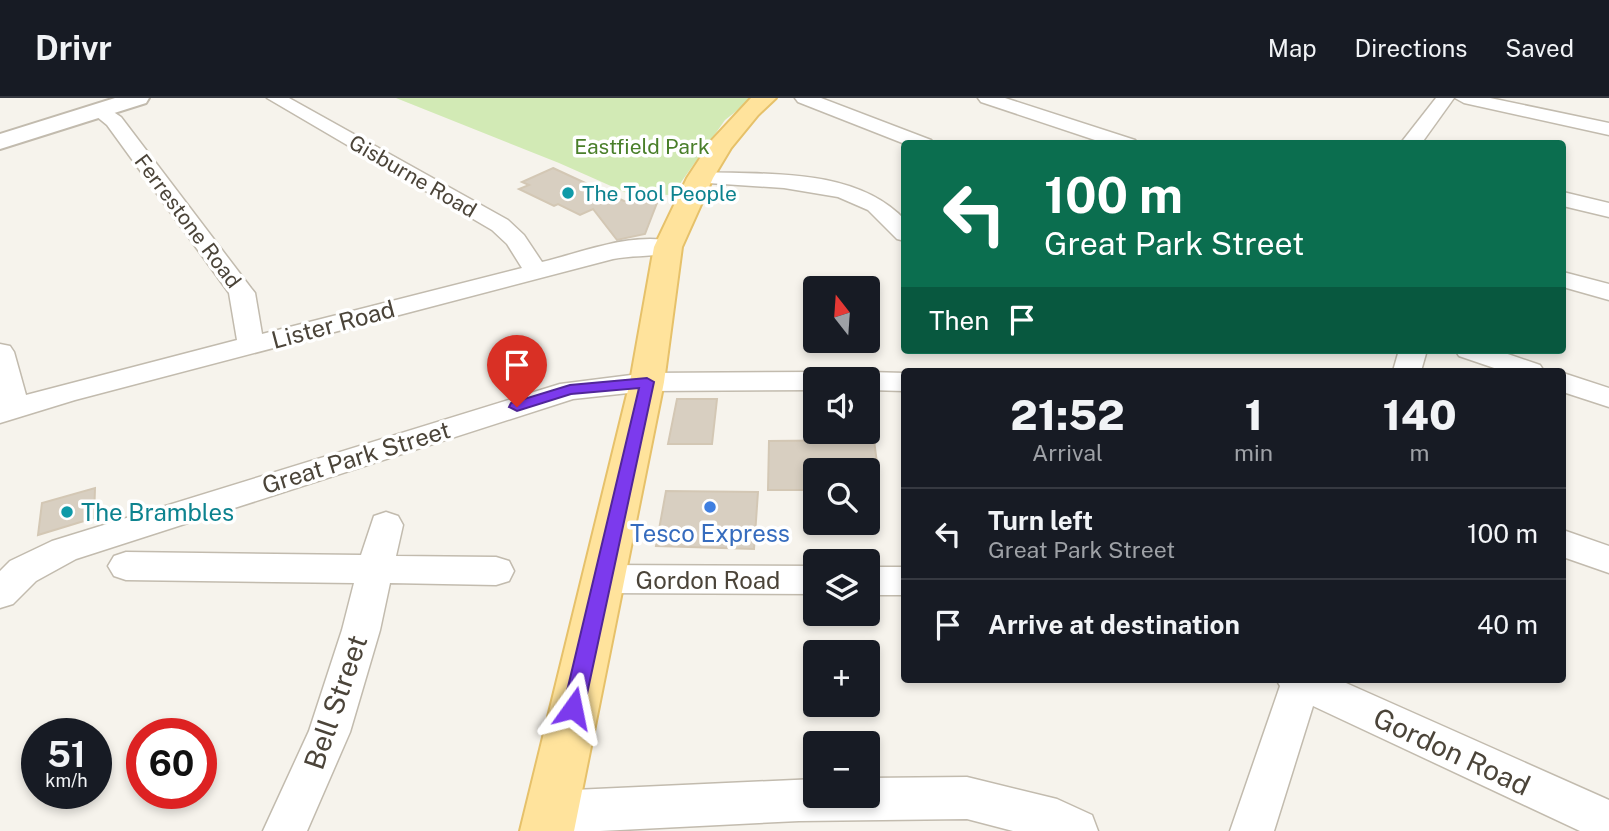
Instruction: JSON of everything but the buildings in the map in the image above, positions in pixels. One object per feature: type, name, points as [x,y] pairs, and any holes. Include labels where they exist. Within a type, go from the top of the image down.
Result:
[{"type":"main road","points":[[550,822],[601,579],[647,382],[668,247],[701,178],[721,145],[750,110],[765,98]]},
{"type":"street","points":[[0,142],[138,98]]},
{"type":"street","name":"Gisburne Road","points":[[276,98],[500,225],[516,240],[536,271]]},
{"type":"street","points":[[804,98],[914,140]]},
{"type":"street","points":[[987,98],[1116,140]]},
{"type":"street","points":[[1413,140],[1445,98]]},
{"type":"street","points":[[1464,98],[1609,129]]},
{"type":"street","name":"Ferrestone Road","points":[[99,111],[114,121],[242,293],[251,345]]},
{"type":"street","points":[[701,178],[796,184],[845,192],[879,208],[901,230]]},
{"type":"street","points":[[1566,200],[1609,210]]},
{"type":"street","name":"Lister Road","points":[[7,410],[536,271],[638,247],[668,247]]},
{"type":"street","points":[[1566,280],[1609,292]]},
{"type":"street","points":[[0,352],[7,410]]},
{"type":"street","points":[[1481,354],[1521,368]]},
{"type":"street","name":"Great Park Street","points":[[8,579],[64,550],[143,523],[570,390],[647,382],[803,381]]},
{"type":"street","points":[[880,381],[901,382]]},
{"type":"street","points":[[1566,383],[1609,398]]},
{"type":"street","name":"Bell Street","points":[[285,831],[329,732],[360,629],[386,526]]},
{"type":"street","points":[[1566,544],[1609,560]]},
{"type":"street","points":[[126,566],[496,571]]},
{"type":"street","name":"Gordon Road","points":[[601,579],[803,580]]},
{"type":"street","points":[[880,581],[901,581]]},
{"type":"street","points":[[1252,831],[1298,683]]},
{"type":"street","name":"Gordon Road","points":[[1306,683],[1609,822]]},
{"type":"street","points":[[550,822],[799,800],[967,798],[1057,821],[1076,831]]},
{"type":"green space","name":"Eastfield Park","points":[[396,98],[753,98],[725,120],[672,195],[629,194]]},
{"type":"place","name":"The Tool People","points":[[568,193]]},
{"type":"place","name":"Tesco Express","points":[[710,507]]},
{"type":"place","name":"The Brambles","points":[[67,512]]},
{"type":"route","points":[[517,407],[570,390],[647,382],[573,708]]}]
